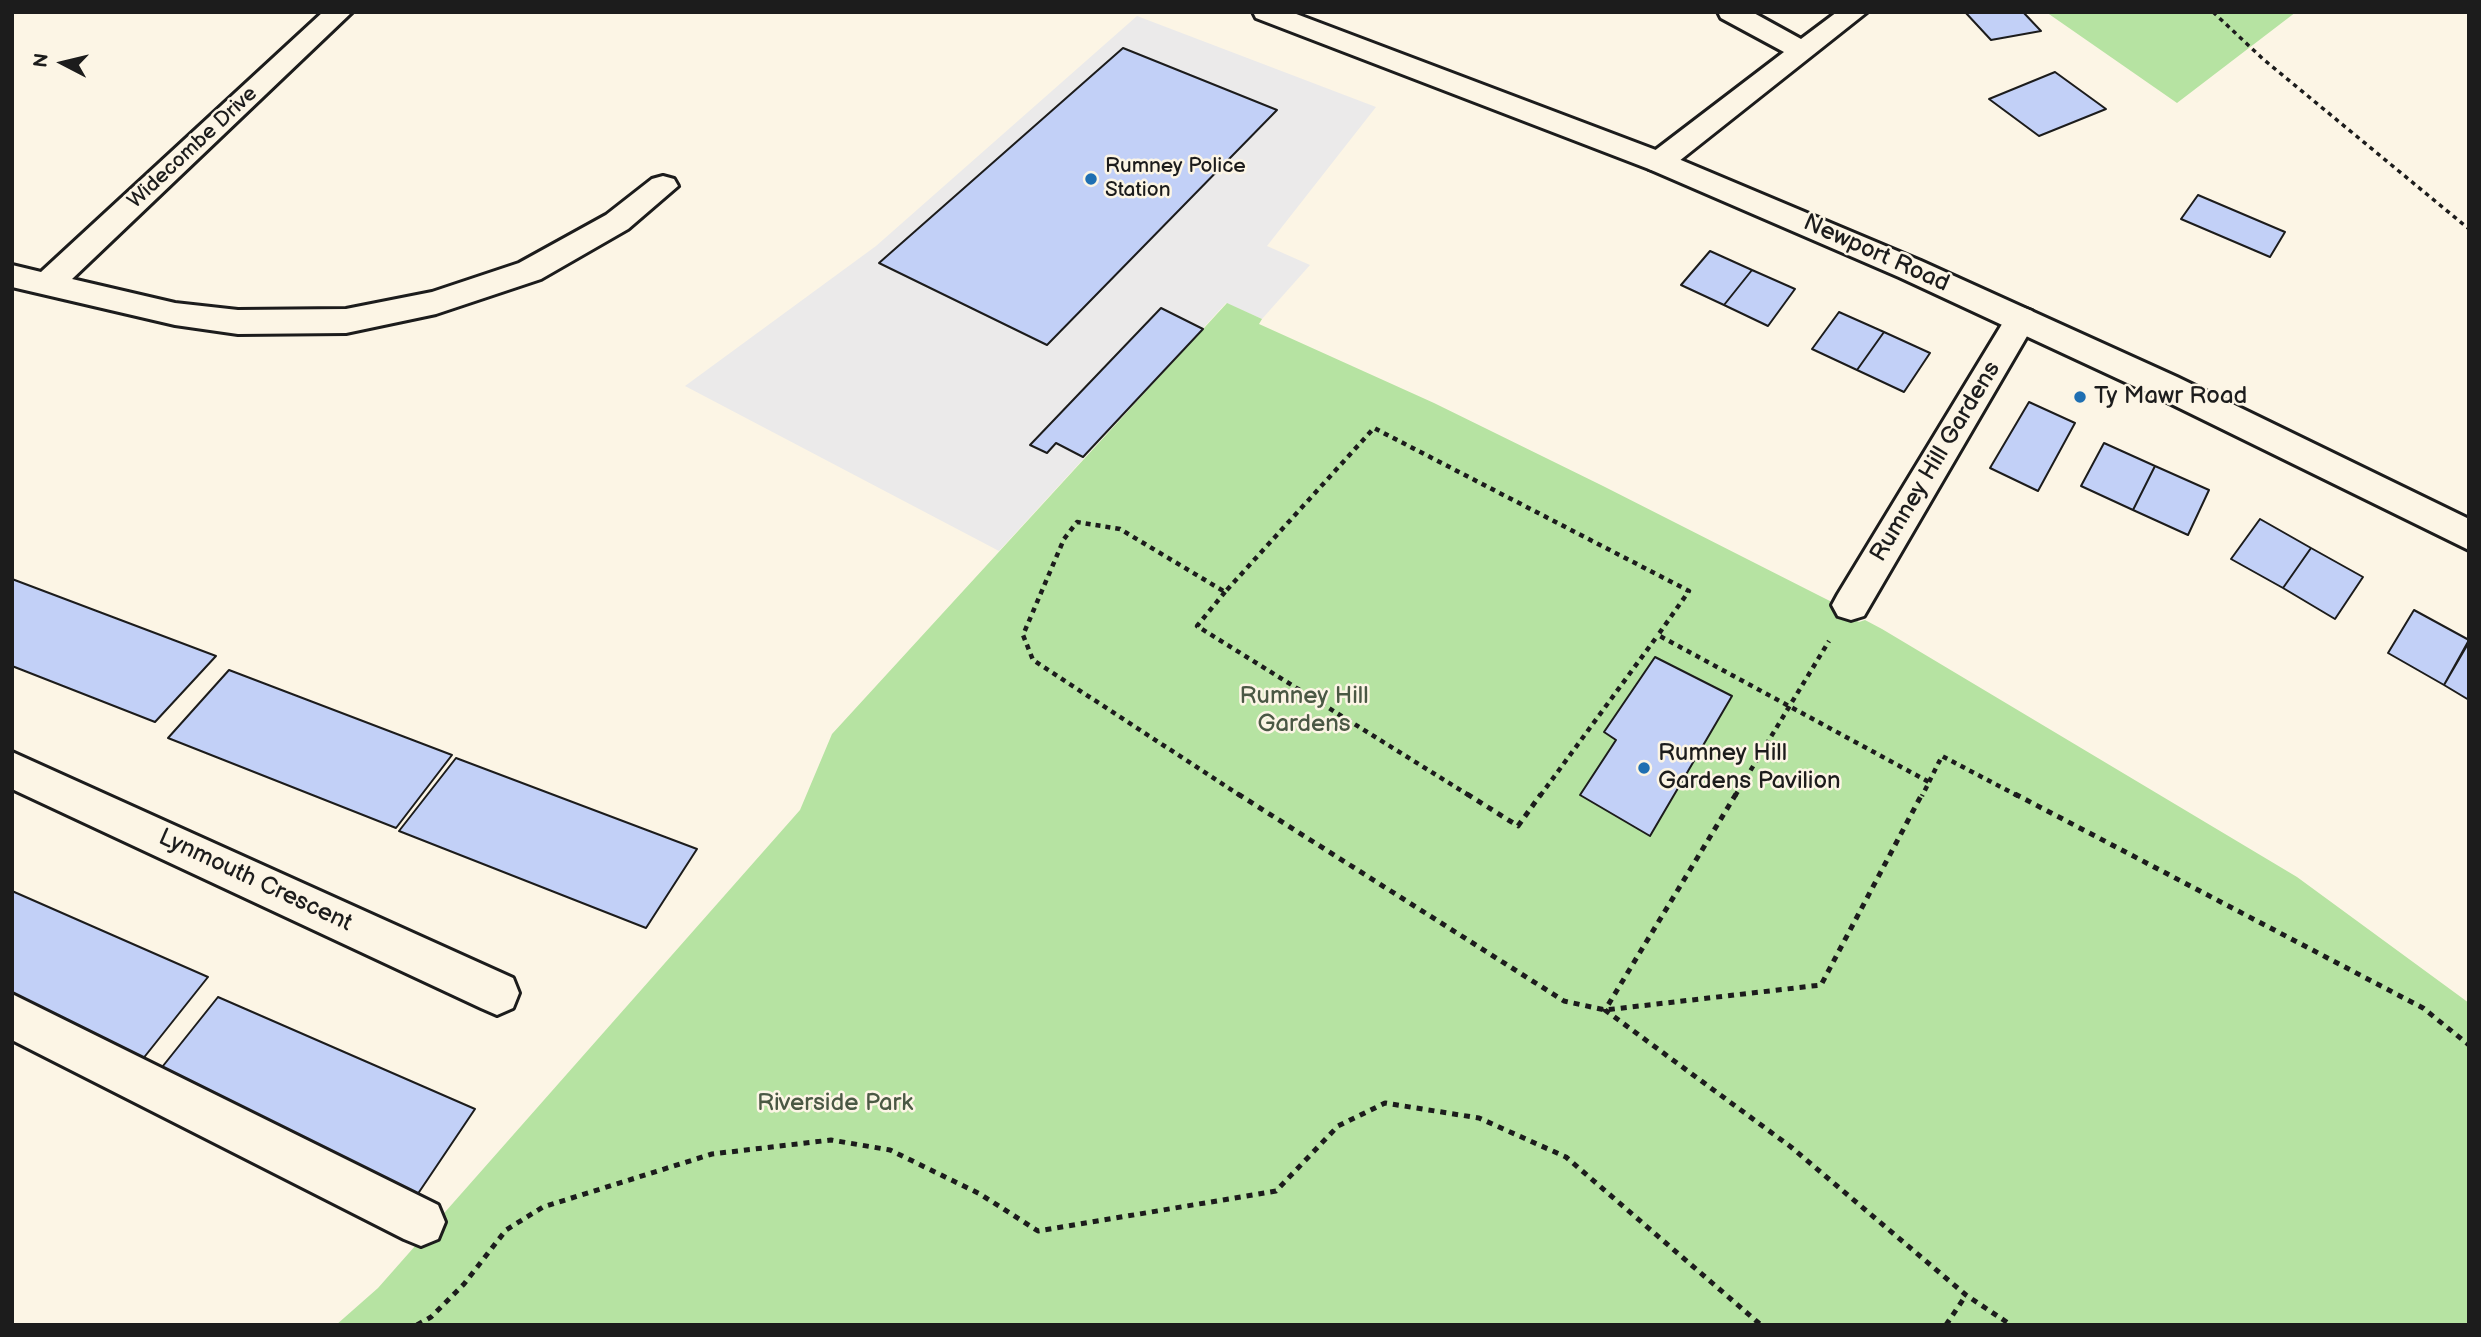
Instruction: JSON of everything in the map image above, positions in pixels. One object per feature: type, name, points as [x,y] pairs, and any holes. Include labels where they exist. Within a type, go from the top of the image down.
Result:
[{"type":"street","name":"Widecombe Drive","points":[[47,284],[339,12]]},
{"type":"street","name":"Newport Road","points":[[1266,12],[1659,162],[2021,319],[2469,536]]},
{"type":"street","points":[[1731,12],[1802,51]]},
{"type":"street","points":[[1659,162],[1854,12]]},
{"type":"street","points":[[12,276],[175,314],[238,322],[346,321],[436,303],[530,271],[617,222],[663,186]]},
{"type":"street","name":"Rumney Hill Gardens","points":[[1852,605],[2021,319]]},
{"type":"street","name":"Lynmouth Crescent","points":[[12,770],[498,993]]},
{"type":"street","points":[[12,1016],[421,1222]]},
{"type":"path","points":[[2213,12],[2263,59],[2469,229]]},
{"type":"path","points":[[1374,428],[1689,591],[1658,635],[1518,827],[1197,626],[1374,428]]},
{"type":"path","points":[[1226,592],[1120,529],[1077,522],[1064,539],[1023,635],[1033,660],[1134,728],[1564,1001],[1605,1010],[1821,985],[1942,756],[2423,1008],[2469,1045]]},
{"type":"path","points":[[1605,1010],[1852,605]]},
{"type":"path","points":[[1658,635],[1929,782]]},
{"type":"path","points":[[1605,1010],[1791,1147],[1966,1295],[2011,1325]]},
{"type":"path","points":[[417,1325],[431,1317],[464,1284],[506,1230],[544,1207],[712,1154],[831,1140],[890,1150],[980,1194],[1038,1231],[1276,1191],[1338,1126],[1385,1103],[1479,1118],[1566,1157],[1761,1325]]},
{"type":"path","points":[[1946,1325],[1966,1295]]},
{"type":"shaded area","points":[[1137,16],[1376,107],[1267,246],[1310,265],[1262,319],[1226,303],[999,551],[685,386],[876,246]]},
{"type":"green space","points":[[2046,12],[2296,12],[2177,103]]},
{"type":"green space","name":"Rumney Hill Gardens","points":[[1227,303],[1262,319],[1259,324],[1434,403],[1830,601],[1832,607],[1859,622],[1865,620],[1882,629],[2297,877],[2469,1003],[2469,1325],[336,1325],[378,1288],[800,810],[832,734]]},
{"type":"building","points":[[1965,12],[2023,12],[2041,31],[1991,40]]},
{"type":"building","name":"Rumney Police Station","points":[[1123,48],[1277,110],[1047,345],[879,263]]},
{"type":"building","points":[[2055,72],[2106,109],[2039,136],[1989,99]]},
{"type":"building","points":[[2198,195],[2285,232],[2270,257],[2181,219]]},
{"type":"building","points":[[1710,251],[1752,270],[1724,305],[1681,285]]},
{"type":"building","points":[[1752,270],[1795,289],[1768,326],[1724,305]]},
{"type":"building","points":[[1161,308],[1203,329],[1083,457],[1056,443],[1047,453],[1030,445]]},
{"type":"building","points":[[1839,312],[1884,332],[1857,370],[1812,349]]},
{"type":"building","points":[[1884,332],[1930,353],[1904,392],[1857,370]]},
{"type":"building","points":[[2029,402],[2075,423],[2038,491],[1990,468]]},
{"type":"building","points":[[2104,443],[2155,466],[2133,510],[2081,486]]},
{"type":"building","points":[[2155,466],[2209,490],[2188,535],[2133,510]]},
{"type":"building","points":[[2260,519],[2311,548],[2283,588],[2231,559]]},
{"type":"building","points":[[2311,548],[2363,577],[2335,619],[2283,588]]},
{"type":"building","points":[[12,579],[216,656],[155,722],[12,666]]},
{"type":"building","points":[[2414,610],[2469,640],[2444,685],[2388,653]]},
{"type":"building","points":[[2469,642],[2469,700],[2444,685]]},
{"type":"building","name":"Rumney Hill Gardens Pavilion","points":[[1655,657],[1732,696],[1650,836],[1580,795],[1616,740],[1604,732]]},
{"type":"building","points":[[229,670],[452,755],[396,828],[168,738]]},
{"type":"building","points":[[456,758],[697,849],[646,928],[399,831]]},
{"type":"building","points":[[12,891],[208,977],[138,1065],[12,1008]]},
{"type":"building","points":[[218,997],[475,1109],[409,1207],[147,1086]]},
{"type":"place","name":"Rumney Police Station","points":[[1091,179]]},
{"type":"place","name":"Ty Mawr Road","points":[[2080,397]]},
{"type":"place","name":"Rumney Hill Gardens Pavilion","points":[[1644,768]]},
{"type":"park label","name":"Riverside Park","points":[[835,1104]]}]
